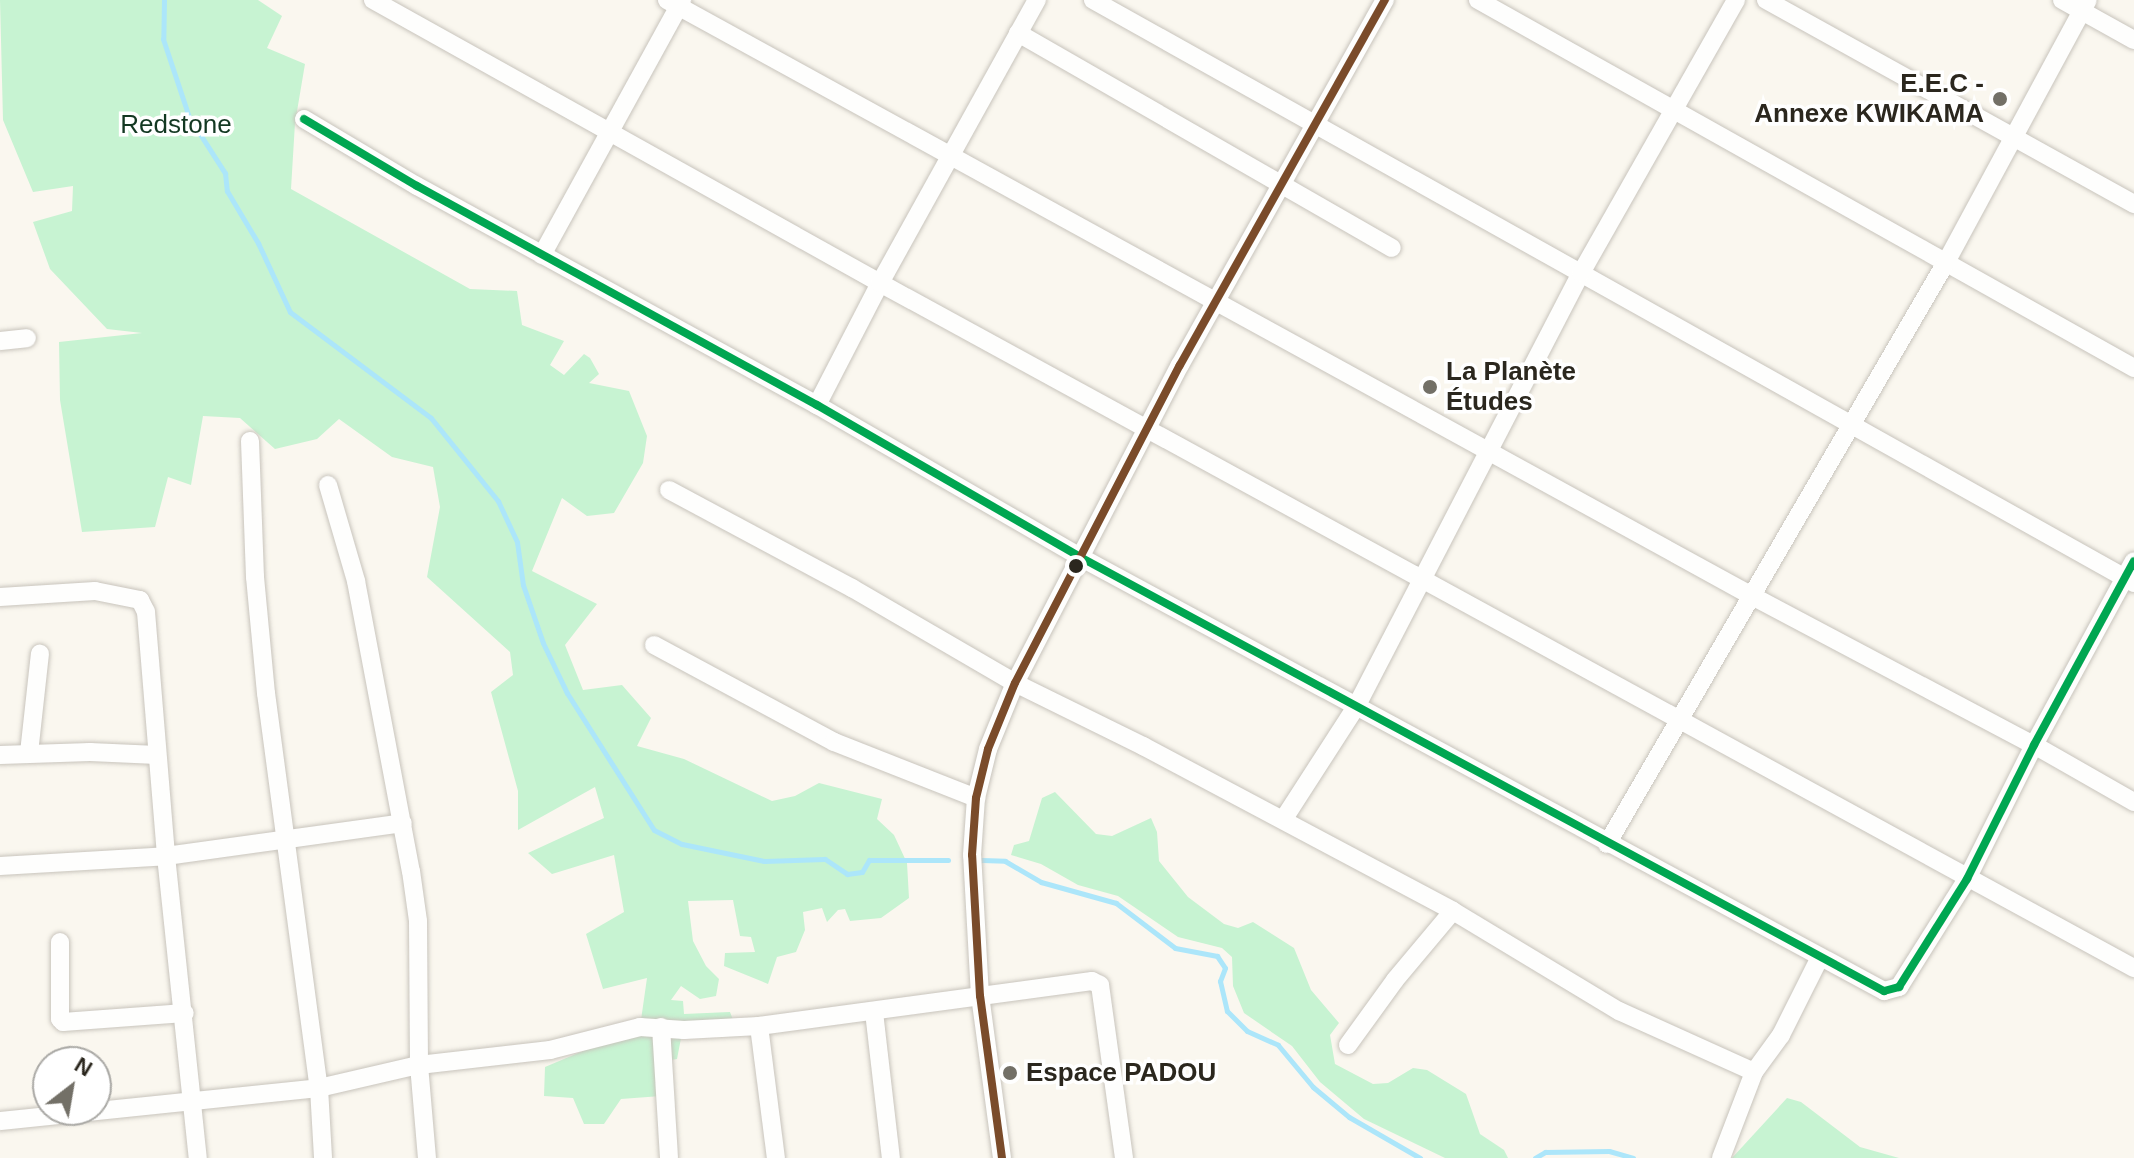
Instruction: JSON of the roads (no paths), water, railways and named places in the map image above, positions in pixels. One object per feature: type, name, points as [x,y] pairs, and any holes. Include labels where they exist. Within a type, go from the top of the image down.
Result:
[{"type":"street","points":[[373,0],[880,283],[2134,968]]},
{"type":"street","points":[[817,405],[880,283],[1037,0]]},
{"type":"street","points":[[304,119],[542,255],[817,405],[1080,557],[1819,959],[1884,991],[1894,991],[1967,879],[2034,745],[2131,574],[1852,425],[1093,0]]},
{"type":"street","points":[[1002,1158],[980,996],[972,855],[976,798],[988,749],[1015,683],[1147,429],[1280,182],[1385,0]]},
{"type":"street","points":[[1478,0],[2134,368]]},
{"type":"street","points":[[1283,820],[1357,705],[1581,273],[1736,0]]},
{"type":"street","points":[[1766,0],[2134,204]]},
{"type":"street","points":[[2062,0],[2085,6],[2134,40]]},
{"type":"street","points":[[542,255],[676,2],[1216,302],[2134,802]]},
{"type":"street","points":[[1607,844],[1754,597],[1945,264],[2085,6]]},
{"type":"street","points":[[1018,33],[1392,248]]},
{"type":"street","points":[[0,341],[27,338]]},
{"type":"street","points":[[250,441],[255,577],[319,1088],[323,1158]]},
{"type":"street","points":[[328,485],[356,581],[403,823],[418,921],[419,1065],[427,1158]]},
{"type":"street","points":[[669,490],[852,588],[1015,683],[1143,746],[1453,911],[1619,1011],[1754,1072]]},
{"type":"street","points":[[0,597],[95,591],[140,600],[146,612],[166,856],[195,1102],[198,1158]]},
{"type":"street","points":[[654,645],[834,742],[976,798]]},
{"type":"street","points":[[29,753],[40,654]]},
{"type":"street","points":[[0,755],[157,755]]},
{"type":"street","points":[[0,866],[166,856],[403,823]]},
{"type":"street","points":[[1348,1045],[1395,980],[1453,911]]},
{"type":"street","points":[[60,942],[60,1019],[63,1022],[185,1013]]},
{"type":"street","points":[[1721,1158],[1754,1072],[1781,1035],[1819,959]]},
{"type":"street","points":[[0,1121],[319,1088],[419,1065],[519,1055],[640,1027],[684,1030],[759,1026],[1097,982],[1124,1158]]},
{"type":"street","points":[[874,1012],[891,1158]]},
{"type":"street","points":[[759,1026],[776,1158]]},
{"type":"street","points":[[661,1027],[669,1158]]},
{"type":"waterway","points":[[164,0],[163,39],[189,117],[225,173],[227,191],[258,243],[290,312],[431,418],[498,501],[517,542],[523,585],[543,643],[567,693],[654,830],[682,844],[764,861],[825,859],[847,874],[862,872],[869,860],[948,860]]},
{"type":"waterway","points":[[982,860],[1005,861],[1041,882],[1116,903],[1175,948],[1217,956],[1225,968],[1220,981],[1227,1011],[1247,1031],[1278,1045],[1313,1087],[1349,1117],[1420,1158]]},
{"type":"waterway","points":[[1535,1158],[1545,1152],[1609,1151],[1633,1158]]},
{"type":"place","name":"E.E.C - Annexe KWIKAMA","points":[[2000,99]]},
{"type":"place","name":"La Planète Études","points":[[1430,387]]},
{"type":"place","name":"Espace PADOU","points":[[1010,1073]]},
{"type":"park label","name":"Redstone","points":[[176,125]]}]
